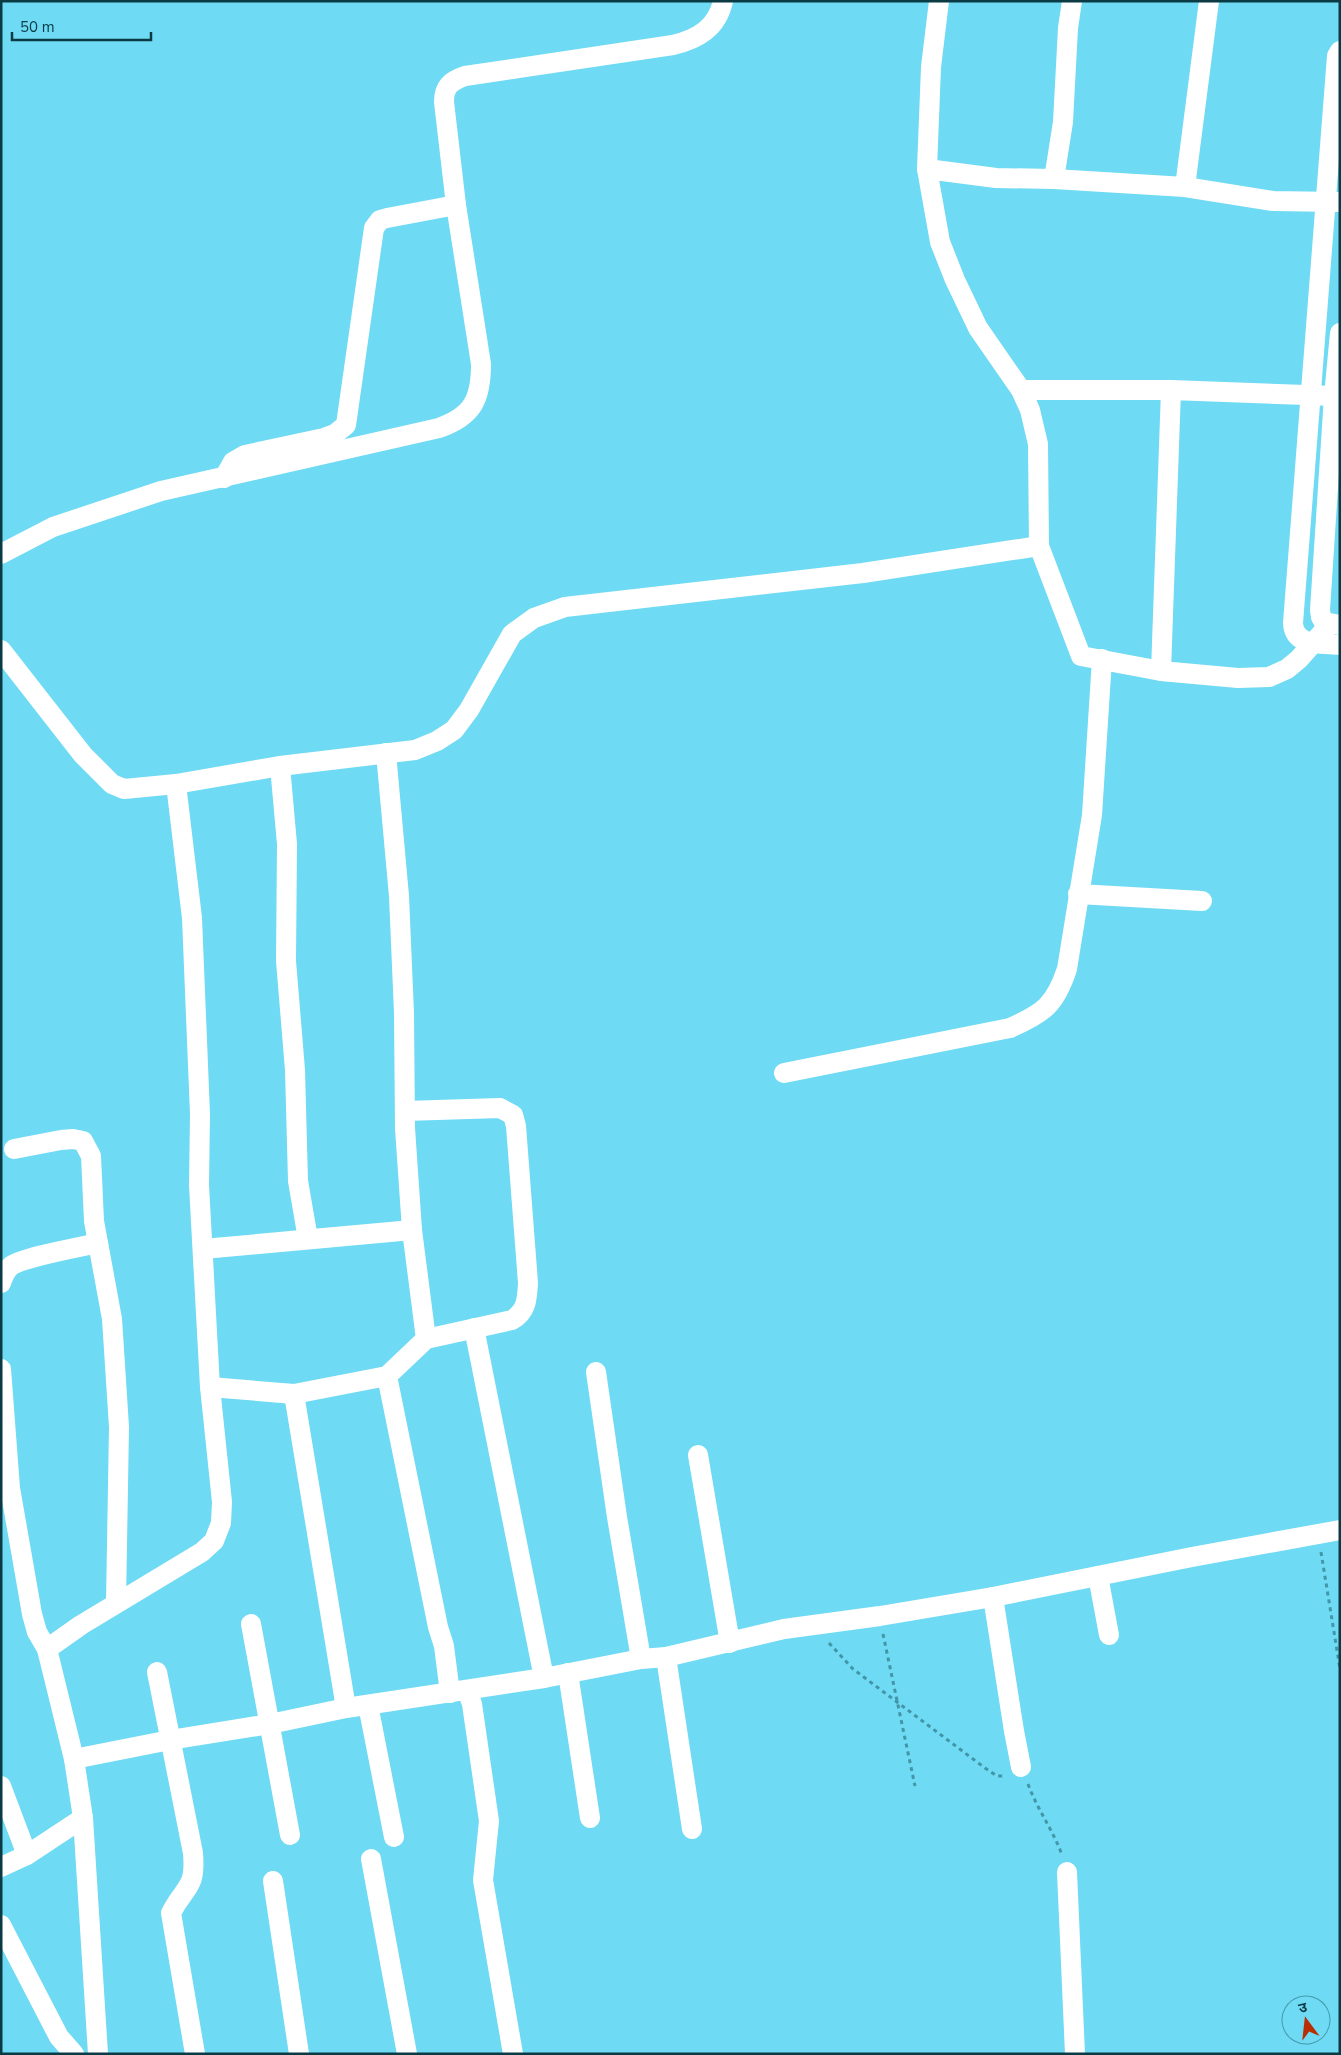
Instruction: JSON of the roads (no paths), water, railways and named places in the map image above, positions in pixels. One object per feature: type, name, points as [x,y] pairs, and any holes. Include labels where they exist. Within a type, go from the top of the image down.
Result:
[{"type":"street","points":[[1,554],[53,527],[161,491],[440,428],[458,420],[472,408],[481,382],[481,364],[456,205],[444,102],[444,93],[450,83],[465,76],[673,46],[700,35],[710,27],[720,14],[723,1]]},
{"type":"street","points":[[939,1],[932,67],[927,169],[940,242],[955,280],[978,328],[1021,390],[1030,410],[1038,444],[1039,546],[1081,656],[1160,671],[1238,678],[1269,677],[1287,669],[1335,624]]},
{"type":"street","points":[[1054,179],[1063,122],[1068,28],[1072,1]]},
{"type":"street","points":[[1185,187],[1209,1]]},
{"type":"street","points":[[1340,51],[1338,56],[1333,202],[1311,395],[1293,629],[1297,638],[1313,643],[1340,645]]},
{"type":"street","points":[[927,169],[996,178],[1054,179],[1185,187],[1273,201],[1333,202]]},
{"type":"street","points":[[224,478],[233,462],[245,455],[324,438],[335,434],[346,425],[374,228],[380,220],[387,218],[456,205]]},
{"type":"street","points":[[1335,624],[1324,622],[1320,610],[1335,460],[1334,396],[1340,334]]},
{"type":"street","points":[[1021,390],[1171,390],[1334,396]]},
{"type":"street","points":[[1160,671],[1171,390]]},
{"type":"street","points":[[1306,460],[1335,460]]},
{"type":"street","points":[[1,650],[84,754],[112,784],[124,789],[176,784],[280,766],[414,750],[437,741],[454,730],[469,710],[512,634],[534,618],[565,607],[862,573],[1039,546]]},
{"type":"street","points":[[784,1073],[1010,1028],[1032,1018],[1051,1003],[1060,990],[1067,969],[1092,816],[1102,659]]},
{"type":"street","points":[[386,753],[399,896],[405,1111],[412,1230],[426,1339]]},
{"type":"street","points":[[280,766],[287,844],[286,961],[295,1070],[298,1181],[308,1239]]},
{"type":"street","points":[[47,1649],[116,1603],[202,1552],[214,1541],[221,1523],[222,1502],[210,1387],[199,1185],[200,1114],[192,918],[176,784]]},
{"type":"street","points":[[1078,894],[1202,901]]},
{"type":"street","points":[[210,1387],[294,1394],[387,1376],[426,1339],[512,1320],[520,1315],[526,1307],[528,1283],[516,1126],[513,1115],[500,1108],[405,1111]]},
{"type":"street","points":[[14,1149],[73,1139],[83,1141],[91,1156],[94,1222],[112,1319],[119,1427],[116,1603]]},
{"type":"street","points":[[203,1249],[412,1230]]},
{"type":"street","points":[[1,1283],[12,1266],[24,1260],[98,1243]]},
{"type":"street","points":[[474,1328],[544,1678]]},
{"type":"street","points":[[1,1369],[10,1488],[32,1614],[37,1632],[47,1649],[74,1759],[83,1818],[98,2054]]},
{"type":"street","points":[[596,1372],[617,1517],[641,1659]]},
{"type":"street","points":[[387,1376],[438,1628],[459,1692],[472,1704],[489,1821],[483,1880],[513,2054]]},
{"type":"street","points":[[294,1394],[346,1708]]},
{"type":"street","points":[[698,1455],[730,1643]]},
{"type":"street","points":[[74,1759],[170,1740],[270,1724],[346,1708],[459,1692],[641,1659],[666,1657],[784,1629],[880,1616],[993,1597],[1340,1530]]},
{"type":"street","points":[[1098,1576],[1109,1635]]},
{"type":"street","points":[[993,1597],[1014,1731],[1023,1770]]},
{"type":"street","points":[[251,1624],[290,1835]]},
{"type":"street","points":[[666,1657],[692,1830]]},
{"type":"street","points":[[157,1672],[194,1853],[195,1873],[189,1888],[177,1901],[171,1913],[195,2054]]},
{"type":"street","points":[[568,1673],[590,1818]]},
{"type":"street","points":[[368,1705],[394,1837]]},
{"type":"street","points":[[1,1786],[27,1855]]},
{"type":"street","points":[[1,1867],[27,1855],[83,1818]]},
{"type":"street","points":[[371,1859],[407,2054]]},
{"type":"street","points":[[1067,1872],[1075,2054]]},
{"type":"street","points":[[273,1881],[299,2054]]},
{"type":"street","points":[[1,1925],[60,2037],[74,2054]]}]
